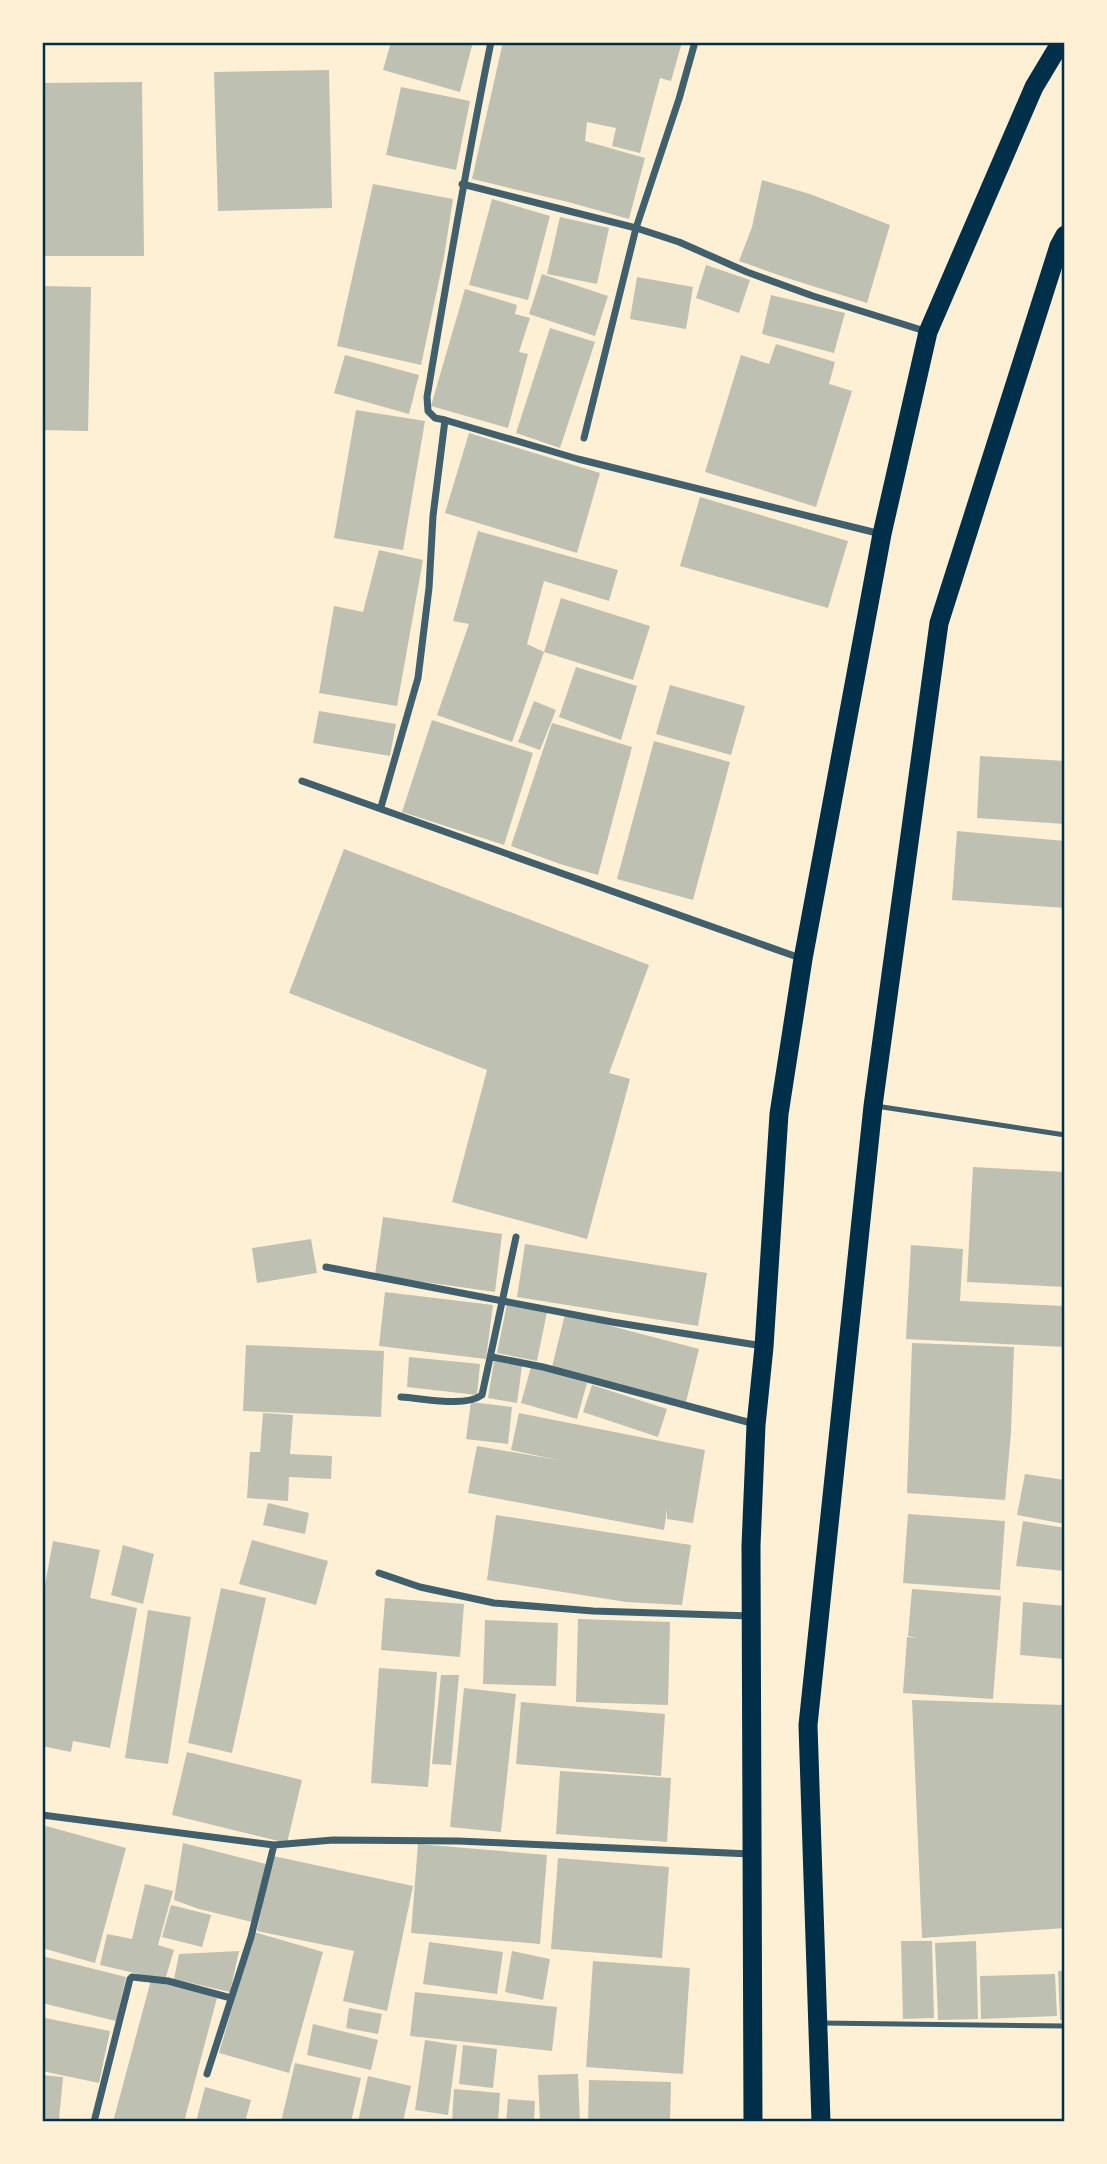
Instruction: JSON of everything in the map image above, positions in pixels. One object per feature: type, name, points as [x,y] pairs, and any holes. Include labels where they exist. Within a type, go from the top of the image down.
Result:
[{"type":"highway","points":[[753,2122],[751,1546],[756,1425],[764,1346],[779,1114],[803,960],[881,534],[928,331],[1034,87],[1061,42]]},
{"type":"highway","points":[[821,2122],[808,1725],[873,1106],[939,623],[1059,246],[1065,235]]},
{"type":"street","points":[[491,42],[463,184],[428,397],[428,411],[435,418],[578,460],[881,534]]},
{"type":"street","points":[[584,438],[636,228],[695,42]]},
{"type":"street","points":[[463,184],[636,228],[679,242],[747,272],[800,291],[928,331]]},
{"type":"street","points":[[381,807],[418,678],[445,420]]},
{"type":"street","points":[[302,781],[803,960]]},
{"type":"street","points":[[401,1396],[463,1402],[482,1395],[516,1237]]},
{"type":"street","points":[[326,1267],[612,1322],[764,1346]]},
{"type":"street","points":[[492,1357],[543,1367],[756,1425]]},
{"type":"street","points":[[379,1573],[420,1587],[494,1603],[593,1611],[751,1616]]},
{"type":"street","points":[[42,1815],[274,1845],[333,1840],[458,1840],[752,1854]]},
{"type":"street","points":[[207,2074],[251,1937],[274,1845]]},
{"type":"street","points":[[94,2122],[132,1977],[168,1981],[231,1998]]},
{"type":"lane","points":[[873,1106],[1065,1135]]},
{"type":"lane","points":[[818,2023],[1065,2026]]},
{"type":"building","points":[[391,42],[473,42],[460,92],[383,70]]},
{"type":"building","points":[[503,42],[682,42],[671,81],[660,78],[640,153],[612,146],[616,128],[587,122],[585,141],[645,158],[629,219],[472,179]]},
{"type":"building","points":[[329,70],[332,208],[218,211],[214,72]]},
{"type":"building","points":[[142,82],[144,256],[42,256],[42,83]]},
{"type":"building","points":[[401,87],[470,101],[456,170],[386,155]]},
{"type":"building","points":[[762,180],[810,194],[890,225],[867,303],[739,261],[752,227]]},
{"type":"building","points":[[373,184],[453,199],[444,257],[421,365],[337,346]]},
{"type":"building","points":[[492,199],[550,216],[528,300],[469,285]]},
{"type":"building","points":[[560,217],[609,228],[597,284],[547,274]]},
{"type":"building","points":[[706,265],[750,280],[739,313],[696,298]]},
{"type":"building","points":[[542,274],[608,296],[595,336],[529,314]]},
{"type":"building","points":[[637,277],[693,287],[686,329],[630,319]]},
{"type":"building","points":[[42,286],[91,287],[88,431],[42,430]]},
{"type":"building","points":[[465,289],[517,305],[515,314],[530,318],[519,352],[528,354],[508,428],[431,406]]},
{"type":"building","points":[[771,295],[845,313],[834,353],[762,334]]},
{"type":"building","points":[[550,328],[595,342],[560,448],[516,433]]},
{"type":"building","points":[[776,344],[835,362],[829,384],[852,391],[816,507],[705,472],[741,355],[769,364]]},
{"type":"building","points":[[345,355],[419,375],[409,414],[334,393]]},
{"type":"building","points":[[356,410],[425,421],[403,550],[334,538]]},
{"type":"building","points":[[469,433],[600,473],[577,553],[445,513]]},
{"type":"building","points":[[700,497],[848,541],[828,608],[680,566]]},
{"type":"building","points":[[478,531],[618,570],[609,601],[544,581],[527,644],[544,652],[512,742],[437,715],[469,624],[453,621]]},
{"type":"building","points":[[379,550],[423,560],[397,706],[319,693],[334,606],[363,612]]},
{"type":"building","points":[[561,598],[650,626],[633,680],[544,652]]},
{"type":"building","points":[[576,667],[637,686],[621,740],[559,717]]},
{"type":"building","points":[[670,685],[745,706],[731,755],[656,734]]},
{"type":"building","points":[[534,701],[556,710],[540,750],[518,742]]},
{"type":"building","points":[[319,711],[396,724],[390,756],[313,743]]},
{"type":"building","points":[[432,720],[533,753],[504,845],[402,812]]},
{"type":"building","points":[[552,723],[632,747],[598,875],[511,846]]},
{"type":"building","points":[[654,741],[730,762],[693,900],[617,879]]},
{"type":"building","points":[[980,756],[1065,761],[1065,824],[977,818]]},
{"type":"building","points":[[957,831],[1065,841],[1065,908],[952,900]]},
{"type":"building","points":[[344,849],[649,965],[609,1073],[630,1079],[587,1239],[452,1202],[487,1070],[289,993]]},
{"type":"building","points":[[973,1167],[1065,1172],[1065,1287],[967,1282]]},
{"type":"building","points":[[383,1217],[502,1234],[495,1292],[375,1275]]},
{"type":"building","points":[[311,1239],[317,1273],[257,1283],[252,1248]]},
{"type":"building","points":[[525,1244],[707,1273],[698,1326],[517,1297]]},
{"type":"building","points":[[911,1245],[963,1249],[960,1301],[1065,1306],[1065,1347],[906,1339]]},
{"type":"building","points":[[385,1292],[493,1305],[486,1359],[379,1346]]},
{"type":"building","points":[[507,1304],[547,1312],[537,1361],[497,1353]]},
{"type":"building","points":[[565,1314],[699,1349],[686,1402],[552,1367]]},
{"type":"building","points":[[912,1343],[1014,1347],[1005,1500],[907,1493]]},
{"type":"building","points":[[246,1345],[384,1351],[381,1417],[243,1411]]},
{"type":"building","points":[[409,1357],[480,1364],[477,1395],[407,1387]]},
{"type":"building","points":[[494,1361],[522,1366],[517,1403],[488,1398]]},
{"type":"building","points":[[531,1367],[587,1383],[577,1419],[521,1403]]},
{"type":"building","points":[[592,1385],[667,1409],[658,1437],[583,1412]]},
{"type":"building","points":[[471,1402],[512,1407],[508,1444],[466,1439]]},
{"type":"building","points":[[263,1413],[293,1415],[290,1454],[332,1456],[331,1479],[289,1477],[288,1501],[247,1498],[250,1452],[260,1452]]},
{"type":"building","points":[[519,1413],[705,1450],[693,1523],[667,1519],[667,1509],[664,1530],[468,1493],[477,1446],[558,1460],[511,1450]]},
{"type":"building","points":[[1025,1474],[1065,1480],[1065,1524],[1017,1515]]},
{"type":"building","points":[[268,1503],[309,1513],[305,1534],[263,1525]]},
{"type":"building","points":[[908,1514],[1005,1521],[1000,1590],[903,1583]]},
{"type":"building","points":[[496,1515],[691,1545],[682,1605],[626,1602],[487,1580]]},
{"type":"building","points":[[1023,1521],[1065,1528],[1065,1571],[1016,1566]]},
{"type":"building","points":[[252,1540],[328,1561],[316,1605],[239,1584]]},
{"type":"building","points":[[53,1541],[100,1550],[90,1598],[137,1608],[110,1748],[73,1741],[71,1752],[42,1746],[42,1601]]},
{"type":"building","points":[[123,1545],[154,1554],[143,1604],[111,1595]]},
{"type":"building","points":[[221,1588],[266,1598],[232,1753],[188,1743]]},
{"type":"building","points":[[912,1589],[1001,1596],[993,1699],[903,1693],[907,1637],[918,1638],[908,1636]]},
{"type":"building","points":[[385,1598],[464,1604],[460,1657],[381,1650]]},
{"type":"building","points":[[1023,1602],[1065,1606],[1065,1659],[1020,1655]]},
{"type":"building","points":[[148,1610],[191,1617],[168,1764],[125,1758]]},
{"type":"building","points":[[578,1619],[670,1622],[668,1705],[576,1702]]},
{"type":"building","points":[[485,1620],[558,1623],[556,1686],[483,1684]]},
{"type":"building","points":[[379,1668],[437,1672],[428,1787],[371,1783]]},
{"type":"building","points":[[441,1675],[459,1675],[451,1765],[432,1764]]},
{"type":"building","points":[[464,1688],[516,1694],[501,1832],[450,1827]]},
{"type":"building","points":[[912,1700],[1065,1705],[1065,1928],[922,1938]]},
{"type":"building","points":[[521,1702],[665,1714],[661,1776],[516,1764]]},
{"type":"building","points":[[187,1752],[302,1780],[287,1843],[172,1815]]},
{"type":"building","points":[[560,1771],[671,1778],[667,1842],[556,1834]]},
{"type":"building","points":[[46,1826],[126,1848],[95,1963],[42,1948],[42,1841]]},
{"type":"building","points":[[183,1843],[266,1864],[252,1922],[174,1900]]},
{"type":"building","points":[[418,1844],[547,1855],[540,1944],[411,1933]]},
{"type":"building","points":[[273,1856],[413,1886],[387,2011],[343,2001],[354,1951],[257,1931]]},
{"type":"building","points":[[558,1858],[669,1867],[662,1958],[551,1949]]},
{"type":"building","points":[[145,1884],[173,1891],[158,1945],[174,1950],[165,1980],[100,1965],[107,1934],[132,1939]]},
{"type":"building","points":[[171,1905],[211,1915],[202,1947],[162,1937]]},
{"type":"building","points":[[254,1932],[323,1952],[289,2073],[219,2053]]},
{"type":"building","points":[[901,1941],[932,1941],[934,2018],[903,2019]]},
{"type":"building","points":[[976,1941],[978,2019],[938,2020],[935,1943]]},
{"type":"building","points":[[429,1942],[503,1952],[497,1994],[423,1984]]},
{"type":"building","points":[[239,1951],[230,1992],[174,1979],[179,1954]]},
{"type":"building","points":[[512,1951],[550,1959],[543,2000],[505,1992]]},
{"type":"building","points":[[42,1956],[126,1977],[116,2021],[42,2003]]},
{"type":"building","points":[[593,1961],[690,1968],[683,2074],[586,2067]]},
{"type":"building","points":[[1058,1971],[1065,1971],[1065,2020],[1060,2020]]},
{"type":"building","points":[[1055,1974],[1057,2016],[981,2019],[980,1976]]},
{"type":"building","points":[[151,1980],[217,1998],[184,2122],[113,2122]]},
{"type":"building","points":[[415,1992],[557,2007],[552,2051],[410,2036]]},
{"type":"building","points":[[349,2008],[382,2014],[378,2034],[346,2028]]},
{"type":"building","points":[[45,2018],[110,2031],[99,2083],[42,2071]]},
{"type":"building","points":[[313,2024],[378,2040],[371,2070],[307,2055]]},
{"type":"building","points":[[425,2040],[457,2045],[448,2115],[415,2110]]},
{"type":"building","points":[[463,2045],[497,2049],[493,2088],[459,2084]]},
{"type":"building","points":[[295,2063],[361,2078],[351,2122],[281,2122]]},
{"type":"building","points":[[578,2074],[580,2122],[540,2122],[538,2075]]},
{"type":"building","points":[[42,2075],[63,2077],[59,2120],[42,2118]]},
{"type":"building","points":[[368,2076],[411,2086],[403,2122],[358,2122]]},
{"type":"building","points":[[589,2080],[671,2082],[670,2122],[588,2122]]},
{"type":"building","points":[[205,2087],[251,2100],[245,2122],[196,2122]]},
{"type":"building","points":[[454,2089],[500,2093],[498,2122],[452,2122]]},
{"type":"building","points":[[508,2099],[535,2101],[534,2122],[506,2122]]}]
